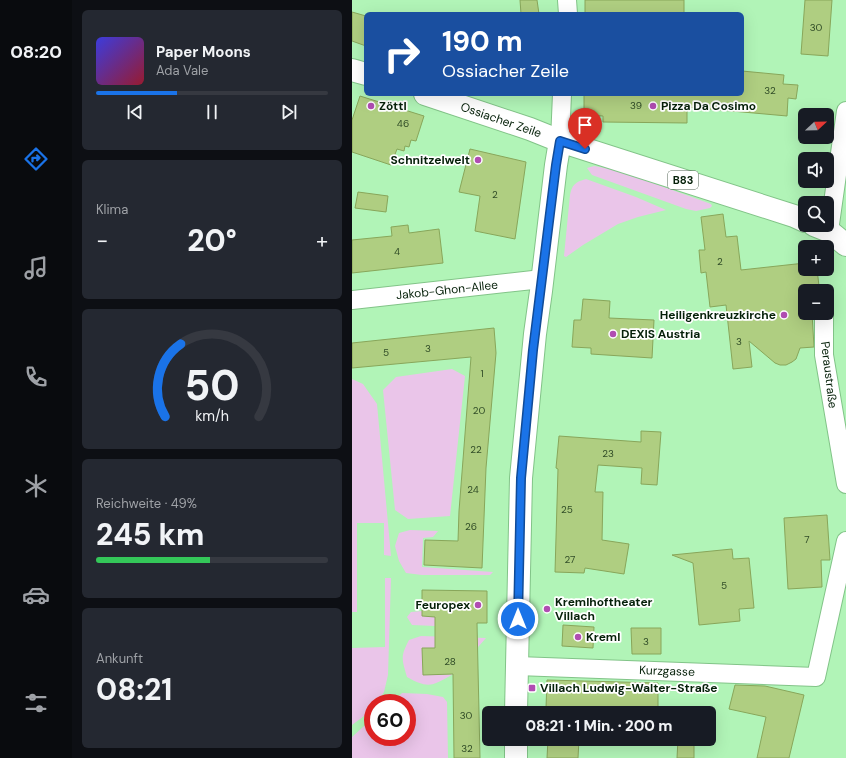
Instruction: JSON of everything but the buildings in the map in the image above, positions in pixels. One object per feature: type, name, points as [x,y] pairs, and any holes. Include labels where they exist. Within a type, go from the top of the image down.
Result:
[{"type":"main road","points":[[352,70],[364,73]]},
{"type":"main road","name":"Ossiacher Zeile","points":[[431,96],[530,129],[560,141],[798,218]]},
{"type":"main road","points":[[516,706],[521,478],[532,357],[560,141]]},
{"type":"main road","points":[[827,232],[846,245]]},
{"type":"main road","points":[[516,746],[516,758]]},
{"type":"street","points":[[567,0],[568,12]]},
{"type":"street","points":[[560,141],[562,96]]},
{"type":"street","points":[[828,196],[846,111]]},
{"type":"street","name":"Jakob-Ghon-Allee","points":[[352,300],[542,279]]},
{"type":"street","name":"Peraustraße","points":[[824,320],[824,355],[846,484]]},
{"type":"street","name":"Kurzgasse","points":[[517,666],[816,677],[846,541]]},
{"type":"shaded area","points":[[594,166],[617,170],[711,204],[712,206],[710,208],[696,211],[686,209],[592,175],[587,168]]},
{"type":"shaded area","points":[[586,179],[636,197],[666,210],[618,224],[566,257],[564,256],[570,195],[575,184]]},
{"type":"shaded area","points":[[452,369],[465,376],[450,516],[408,519],[395,510],[383,390],[396,377]]},
{"type":"shaded area","points":[[352,379],[363,384],[377,404],[391,556],[384,555],[384,523],[357,523],[357,612],[352,612]]},
{"type":"shaded area","points":[[410,530],[438,531],[433,537],[423,538],[422,567],[493,572],[490,575],[422,575],[406,573],[399,561],[395,546],[399,533]]},
{"type":"shaded area","points":[[385,578],[391,578],[388,675],[384,692],[383,694],[364,694],[364,716],[352,725],[352,648],[385,647]]},
{"type":"shaded area","points":[[422,611],[422,616],[435,617],[435,626],[412,625],[407,617],[411,612]]},
{"type":"shaded area","points":[[421,636],[486,638],[478,647],[422,648],[423,675],[453,674],[435,683],[426,684],[414,681],[407,677],[403,662],[404,650],[409,640]]},
{"type":"shaded area","points":[[402,693],[427,694],[443,697],[447,702],[448,758],[352,758],[352,737],[364,726],[364,746],[416,746],[416,694],[401,694]]},
{"type":"place","name":"Zöttl","points":[[371,106]]},
{"type":"place","name":"Pizza Da Cosimo","points":[[653,106]]},
{"type":"place","name":"Schnitzelwelt","points":[[478,160]]},
{"type":"place","name":"Heiligenkreuzkirche","points":[[784,315]]},
{"type":"place","name":"DEXIS Austria","points":[[613,334]]},
{"type":"place","name":"Feuropex","points":[[478,605]]},
{"type":"place","name":"Kremlhoftheater Villach","points":[[547,609]]},
{"type":"place","name":"Kreml","points":[[578,637]]},
{"type":"place","name":"Villach Ludwig-Walter-Straße","points":[[532,688]]},
{"type":"route","points":[[518,619],[521,478],[533,350],[556,165],[560,141],[585,149]]}]
